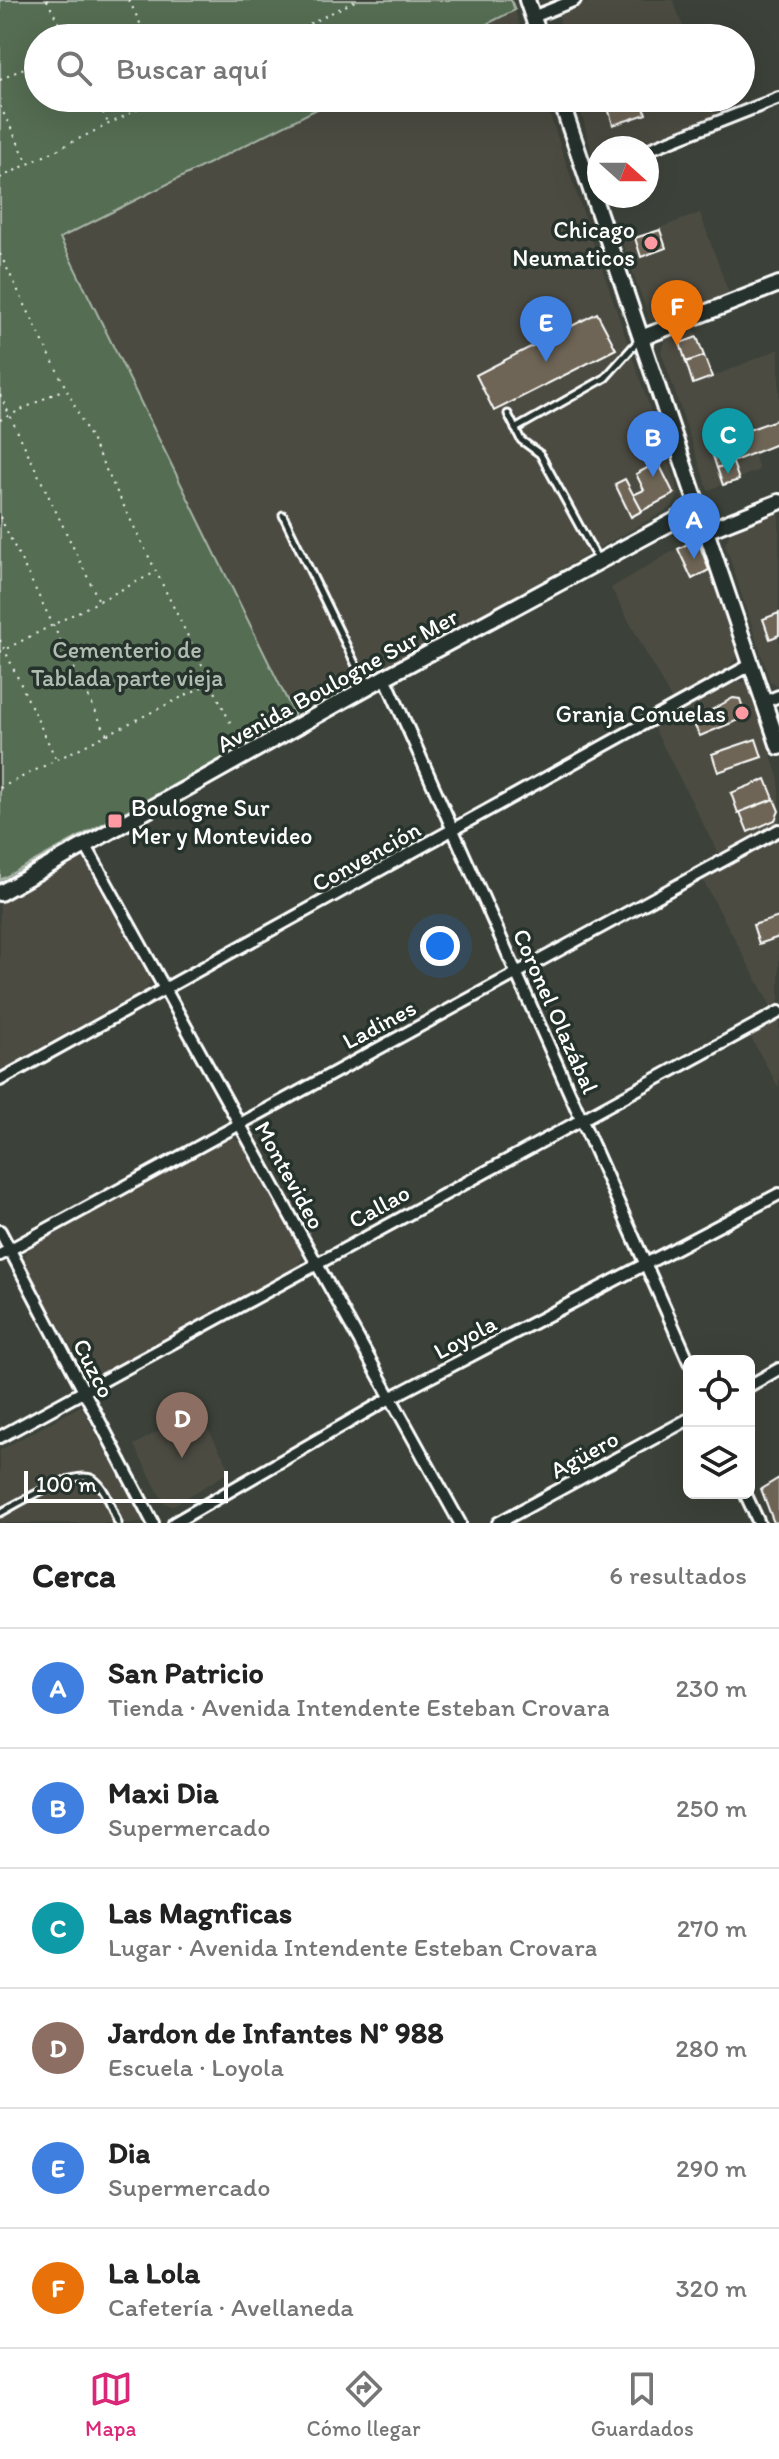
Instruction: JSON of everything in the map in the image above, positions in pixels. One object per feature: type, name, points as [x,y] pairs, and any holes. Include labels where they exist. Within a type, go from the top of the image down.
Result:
[{"type":"main road","points":[[527,0],[535,24]]},
{"type":"main road","points":[[566,112],[587,160]]},
{"type":"main road","points":[[603,208],[641,338],[779,747]]},
{"type":"main road","points":[[641,338],[779,284]]},
{"type":"main road","points":[[706,531],[779,502]]},
{"type":"main road","name":"Avenida Boulogne Sur Mer","points":[[0,893],[385,677],[698,508]]},
{"type":"street","points":[[533,17],[575,0]]},
{"type":"street","points":[[755,107],[779,98]]},
{"type":"street","points":[[659,145],[743,112]]},
{"type":"street","name":"Convención","points":[[0,1080],[750,665]]},
{"type":"street","name":"Coronel Olazábal","points":[[385,677],[648,1263],[686,1355]]},
{"type":"street","points":[[764,702],[779,696]]},
{"type":"street","name":"Ladines","points":[[5,1252],[779,830]]},
{"type":"street","name":"Montevideo","points":[[86,846],[460,1523]]},
{"type":"street","name":"Callao","points":[[0,1437],[779,1012]]},
{"type":"street","name":"Loyola","points":[[174,1523],[392,1397],[779,1194]]},
{"type":"street","name":"Cuzco","points":[[0,1231],[5,1252],[153,1523]]},
{"type":"street","points":[[755,1383],[779,1369]]},
{"type":"street","name":"Agüero","points":[[498,1523],[683,1422]]},
{"type":"street","points":[[748,1499],[759,1523]]},
{"type":"lane","points":[[515,429],[605,378],[641,338]]},
{"type":"lane","points":[[508,414],[521,440],[540,454],[599,561]]},
{"type":"lane","points":[[283,515],[367,687]]},
{"type":"lane","points":[[0,1513],[70,1478],[85,1476],[95,1480],[102,1489],[118,1523]]},
{"type":"path","points":[[47,0],[59,24]]},
{"type":"path","points":[[129,0],[140,24]]},
{"type":"path","points":[[309,24],[357,0]]},
{"type":"path","points":[[0,80],[24,68]]},
{"type":"path","points":[[0,106],[28,164]]},
{"type":"path","points":[[103,112],[109,124]]},
{"type":"path","points":[[0,178],[133,112]]},
{"type":"path","points":[[0,254],[154,573],[231,724]]},
{"type":"path","points":[[0,420],[64,389]]},
{"type":"path","points":[[0,395],[99,601]]},
{"type":"path","points":[[0,517],[107,735]]},
{"type":"path","points":[[0,652],[154,573]]},
{"type":"path","points":[[0,640],[57,760]]},
{"type":"path","points":[[0,788],[210,683]]},
{"type":"shaded area","points":[[594,0],[673,0],[682,24],[560,24],[559,16],[564,11]]},
{"type":"shaded area","points":[[515,10],[520,24],[487,24]]},
{"type":"shaded area","points":[[311,112],[549,112],[679,494],[672,507],[296,718],[59,238]]},
{"type":"shaded area","points":[[581,112],[714,112],[715,115],[659,138],[587,136]]},
{"type":"shaded area","points":[[700,213],[729,294],[665,322],[650,320],[622,242]]},
{"type":"shaded area","points":[[694,328],[712,377],[779,349],[779,440],[753,450],[759,470],[708,490],[661,351],[666,339]]},
{"type":"shaded area","points":[[779,511],[779,688],[770,681],[725,544],[732,530]]},
{"type":"shaded area","points":[[688,542],[700,548],[738,650],[737,657],[726,670],[672,701],[611,588]]},
{"type":"shaded area","points":[[737,681],[748,683],[779,780],[779,825],[721,859],[654,728]]},
{"type":"shaded area","points":[[779,836],[779,1007],[773,1010],[703,880]]},
{"type":"shaded area","points":[[83,858],[149,974],[150,983],[145,990],[0,1070],[0,901]]},
{"type":"shaded area","points":[[779,1020],[779,1088],[750,1036]]},
{"type":"shaded area","points":[[233,1137],[241,1143],[302,1250],[298,1265],[99,1374],[87,1372],[24,1267],[25,1255],[31,1246]]},
{"type":"shaded area","points":[[81,1406],[144,1523],[0,1523],[0,1450]]},
{"type":"shaded area","points":[[197,1409],[231,1471],[172,1506],[164,1503],[134,1445]]},
{"type":"green space","name":"Cementerio de Tablada parte vieja","points":[[0,0],[511,0],[515,10],[487,24],[24,24],[24,112],[311,112],[60,238],[296,718],[0,880]]},
{"type":"building","points":[[609,112],[645,112],[646,114],[613,125]]},
{"type":"building","name":"Chicago Neumaticos","points":[[660,230],[666,248],[641,257],[635,238]]},
{"type":"building","points":[[597,313],[616,349],[494,411],[476,375]]},
{"type":"building","points":[[697,337],[704,356],[686,362],[680,343]]},
{"type":"building","points":[[704,356],[712,377],[693,384],[686,362]]},
{"type":"building","points":[[779,419],[779,443],[717,468],[709,444]]},
{"type":"building","points":[[658,462],[674,494],[642,511],[633,495],[644,490],[636,474]]},
{"type":"building","points":[[733,463],[739,480],[723,485],[717,468]]},
{"type":"building","points":[[625,479],[642,511],[631,517],[615,484]]},
{"type":"building","points":[[689,543],[700,546],[709,570],[692,579],[678,549]]},
{"type":"building","points":[[779,613],[779,635],[770,639],[763,619]]},
{"type":"building","points":[[733,698],[740,699],[746,717],[700,736],[692,721]]},
{"type":"building","points":[[756,739],[762,757],[718,772],[712,754]]},
{"type":"building","points":[[766,779],[774,799],[738,813],[731,793]]},
{"type":"building","points":[[774,799],[779,811],[775,820],[748,832],[740,812]]},
{"type":"building","points":[[779,917],[779,937],[759,944],[753,925]]},
{"type":"building","points":[[779,1478],[779,1522],[774,1523],[761,1489]]},
{"type":"place","name":"Chicago Neumaticos","points":[[651,243]]},
{"type":"place","name":"La Lola","points":[[677,346]]},
{"type":"place","name":"Dia","points":[[546,362]]},
{"type":"place","name":"Las Magnficas","points":[[728,474]]},
{"type":"place","name":"Maxi Dia","points":[[653,477]]},
{"type":"place","name":"San Patricio","points":[[694,559]]},
{"type":"place","name":"Granja Conuelas","points":[[742,713]]},
{"type":"place","name":"Boulogne Sur Mer y Montevideo","points":[[115,821]]},
{"type":"place","name":"Jardon de Infantes N° 988","points":[[182,1458]]}]
